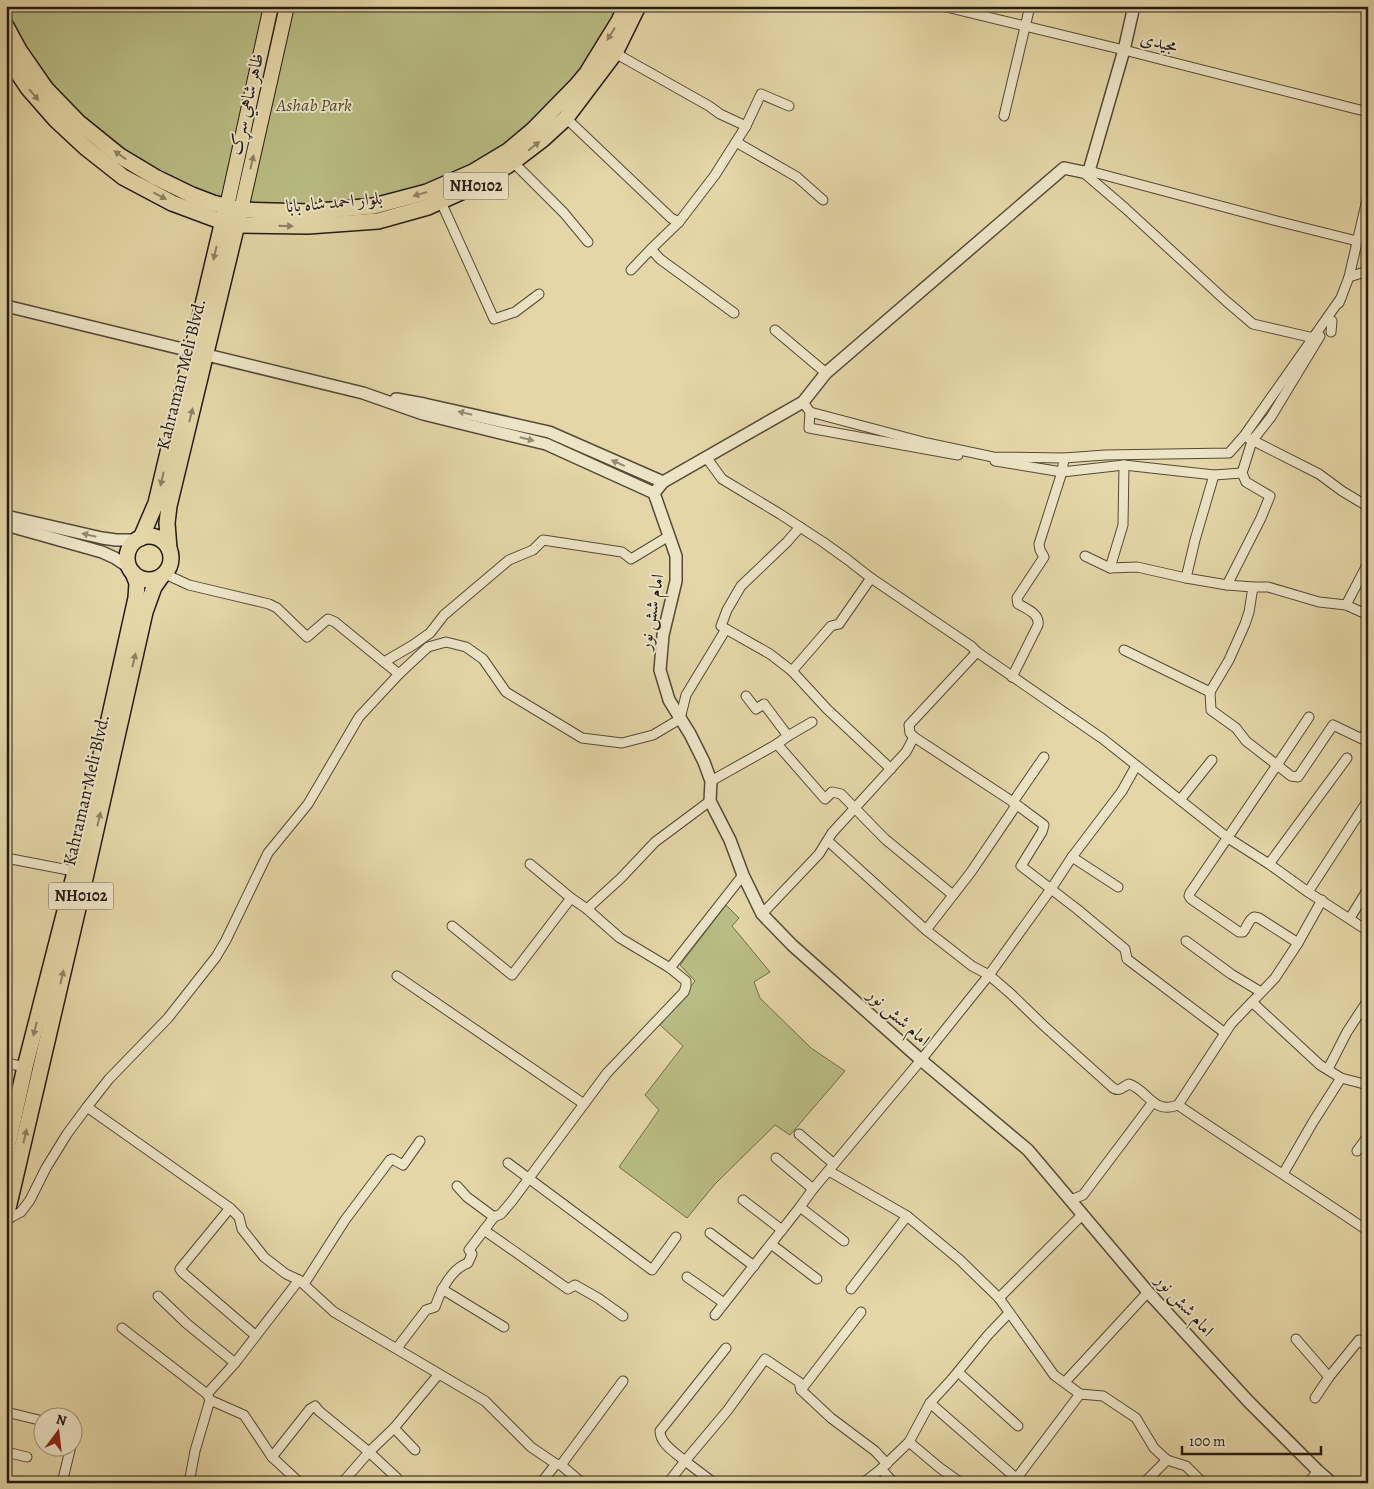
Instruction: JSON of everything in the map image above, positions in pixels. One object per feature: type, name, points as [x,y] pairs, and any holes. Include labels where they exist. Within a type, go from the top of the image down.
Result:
[{"type":"highway","name":"بلوار احمد شاه بابا","points":[[6,26],[46,89],[78,122],[120,156],[155,177],[213,203],[234,208],[308,212],[374,206],[426,192],[473,172],[508,151],[533,130],[587,73],[626,6]]},
{"type":"highway","name":"بلوار احمد شاه بابا","points":[[6,55],[28,88],[56,120],[85,147],[124,177],[172,203],[230,223],[308,226],[378,221],[428,207],[479,184],[514,162],[543,139],[566,118],[615,53],[638,6]]},
{"type":"highway","name":"Kahraman Meli Blvd.","points":[[169,549],[168,506],[199,352],[234,208]]},
{"type":"highway","name":"Kahraman Meli Blvd.","points":[[139,539],[156,503],[199,352]]},
{"type":"highway","points":[[139,539],[148,536],[160,539],[169,549]]},
{"type":"highway","name":"NH0102","points":[[131,570],[128,562],[129,550],[139,539]]},
{"type":"highway","name":"NH0102","points":[[163,576],[171,563],[169,549]]},
{"type":"highway","name":"Kahraman Meli Blvd.","points":[[6,1152],[25,1067],[81,873],[136,598],[137,583],[131,570]]},
{"type":"highway","points":[[131,570],[146,580],[153,580],[163,576]]},
{"type":"highway","name":"Kahraman Meli Blvd.","points":[[6,1219],[9,1190],[81,873],[145,612],[154,587],[163,576]]},
{"type":"main road","points":[[234,208],[271,6]]},
{"type":"main road","name":"ظاهر شاهي سړک","points":[[234,208],[287,6]]},
{"type":"street","name":"مجیدی","points":[[942,6],[973,10],[1024,26],[1368,112]]},
{"type":"street","points":[[1004,116],[1030,6]]},
{"type":"street","points":[[1086,172],[1124,50],[1134,6]]},
{"type":"street","points":[[615,53],[720,114],[746,126]]},
{"type":"street","points":[[632,270],[679,222],[715,175],[746,126],[760,94],[789,106]]},
{"type":"street","points":[[566,118],[671,218],[679,222]]},
{"type":"street","points":[[736,142],[797,177],[824,200]]},
{"type":"street","points":[[514,162],[564,213],[588,242]]},
{"type":"street","points":[[6,306],[199,352],[363,394],[423,414],[546,444],[654,493],[663,482],[806,407],[826,373],[1064,168],[1357,241]]},
{"type":"street","points":[[1086,172],[1226,301],[1254,324],[1316,338]]},
{"type":"street","points":[[1331,332],[1332,321],[1349,277],[1368,195]]},
{"type":"street","points":[[441,202],[494,320],[515,312],[540,294]]},
{"type":"street","points":[[651,249],[660,259],[734,313]]},
{"type":"street","points":[[1349,277],[1368,271]]},
{"type":"street","points":[[1227,585],[1253,535],[1270,496],[1246,482],[1242,472],[1252,441],[1271,417],[1341,298]]},
{"type":"street","points":[[806,407],[927,442],[993,457],[1064,458],[1105,455],[1229,453],[1244,436],[1316,338],[1332,321]]},
{"type":"street","points":[[775,330],[826,373]]},
{"type":"street","points":[[363,394],[424,404],[550,432],[663,482]]},
{"type":"street","points":[[806,407],[810,428],[1062,472],[1124,465],[1214,475],[1242,472]]},
{"type":"street","points":[[1244,436],[1319,474],[1342,491],[1368,505]]},
{"type":"street","points":[[706,458],[722,479],[800,527],[971,646],[1012,677],[1103,739],[1228,838],[1270,864],[1308,892],[1368,931]]},
{"type":"street","points":[[1012,677],[1039,620],[1037,616],[1018,604],[1017,598],[1044,557],[1039,544],[1062,472],[1064,458]]},
{"type":"street","points":[[1110,568],[1123,525],[1124,465]]},
{"type":"street","points":[[1186,578],[1214,475]]},
{"type":"street","name":"امام شش نور","points":[[654,493],[676,556],[676,582],[663,635],[660,670],[669,700],[704,762],[711,781],[710,801],[730,840],[743,875],[762,914],[792,946],[921,1060],[1028,1150],[1148,1292],[1248,1401],[1332,1483]]},
{"type":"street","points":[[6,516],[102,538],[116,540],[139,539]]},
{"type":"street","points":[[6,525],[102,552],[115,558],[131,570]]},
{"type":"street","points":[[800,527],[741,586],[727,610],[721,626],[770,654],[792,671],[827,708],[891,769]]},
{"type":"street","points":[[384,662],[413,645],[430,632],[444,615],[509,560],[533,550],[542,540],[622,552],[631,559],[669,536]]},
{"type":"street","points":[[1085,556],[1110,568],[1137,567],[1227,585],[1268,587],[1319,602],[1346,605],[1368,615]]},
{"type":"street","points":[[1346,605],[1368,563]]},
{"type":"street","points":[[163,576],[189,585],[269,604],[277,608],[307,638],[328,619],[335,622],[399,674]]},
{"type":"street","points":[[792,671],[831,626],[839,624],[871,578]]},
{"type":"street","points":[[1253,587],[1246,624],[1229,660],[1210,692],[1211,710],[1236,728],[1246,741],[1278,766],[1291,776],[1298,777],[1333,725],[1362,739],[1368,730]]},
{"type":"street","points":[[6,1219],[21,1212],[30,1200],[46,1168],[67,1134],[87,1107],[109,1079],[168,1018],[216,956],[226,940],[268,853],[308,804],[359,718],[399,674],[428,647],[446,642],[466,647],[483,660],[506,692],[582,738],[622,743],[653,735],[680,719],[686,695],[726,629]]},
{"type":"street","points":[[1124,650],[1210,692]]},
{"type":"street","points":[[977,652],[917,719],[909,725],[910,733],[1044,825],[1042,832],[1021,866],[1125,949],[1127,959],[1226,1033]]},
{"type":"street","points":[[746,696],[756,709],[764,704],[788,736]]},
{"type":"street","points":[[1298,943],[1254,917],[1251,918],[1245,930],[1239,932],[1189,896],[1278,766],[1309,717]]},
{"type":"street","points":[[711,781],[812,722]]},
{"type":"street","points":[[762,914],[819,854],[832,833],[906,752],[914,737]]},
{"type":"street","points":[[777,744],[824,798],[832,792],[841,794],[885,840],[953,896]]},
{"type":"street","points":[[1013,802],[1044,757]]},
{"type":"street","points":[[1270,864],[1347,758]]},
{"type":"street","points":[[1180,800],[1212,760]]},
{"type":"street","points":[[715,1315],[813,1189],[989,975],[1122,791],[1136,766]]},
{"type":"street","points":[[1308,892],[1368,800]]},
{"type":"street","points":[[587,909],[621,878],[655,842],[710,801]]},
{"type":"street","points":[[926,930],[953,896],[1015,807],[1013,802]]},
{"type":"street","points":[[828,841],[926,930],[972,966],[989,975],[1011,994],[1112,1088],[1119,1090],[1129,1084],[1153,1102],[1166,1108],[1178,1105],[1231,1024],[1275,978],[1298,943],[1322,900]]},
{"type":"street","points":[[6,858],[81,873]]},
{"type":"street","points":[[1072,858],[1118,887]]},
{"type":"street","points":[[397,1348],[426,1310],[435,1307],[442,1289],[460,1266],[468,1263],[472,1254],[469,1250],[494,1217],[501,1214],[607,1073],[684,992],[686,986],[686,981],[670,968],[620,938],[530,864]]},
{"type":"street","points":[[670,968],[743,875]]},
{"type":"street","points":[[1350,918],[1368,889]]},
{"type":"street","points":[[452,926],[512,975],[570,898]]},
{"type":"street","points":[[1186,941],[1224,969],[1261,992]]},
{"type":"street","points":[[397,976],[584,1104]]},
{"type":"street","points":[[1328,1069],[1346,1032],[1368,1000]]},
{"type":"street","points":[[1252,1002],[1320,1065],[1341,1078],[1368,1085]]},
{"type":"street","points":[[6,1062],[25,1067]]},
{"type":"street","points":[[1283,1174],[1341,1078]]},
{"type":"street","points":[[1071,1200],[1083,1195],[1153,1102]]},
{"type":"street","points":[[1178,1105],[1368,1231]]},
{"type":"street","points":[[87,1107],[230,1208],[239,1217],[242,1229],[264,1257],[286,1274],[301,1282],[334,1312],[485,1401],[531,1447],[582,1483]]},
{"type":"street","points":[[800,1134],[831,1167],[907,1216],[960,1260],[999,1298],[1054,1375],[1080,1394],[1103,1396],[1136,1418],[1154,1448],[1167,1460],[1186,1466],[1204,1483]]},
{"type":"street","points":[[1357,1151],[1368,1136]]},
{"type":"street","points":[[189,1483],[208,1397],[255,1335],[301,1282],[390,1160],[392,1159],[402,1166],[420,1141]]},
{"type":"street","points":[[776,1158],[813,1189]]},
{"type":"street","points":[[508,1163],[652,1270],[676,1237]]},
{"type":"street","points":[[457,1186],[494,1217]]},
{"type":"street","points":[[744,1200],[782,1230]]},
{"type":"street","points":[[800,1207],[844,1241]]},
{"type":"street","points":[[230,1208],[180,1269],[255,1335]]},
{"type":"street","points":[[999,1298],[1083,1214]]},
{"type":"street","points":[[851,1289],[907,1216]]},
{"type":"street","points":[[484,1230],[568,1289],[575,1285],[598,1298],[623,1316]]},
{"type":"street","points":[[710,1233],[754,1266]]},
{"type":"street","points":[[771,1244],[817,1279]]},
{"type":"street","points":[[687,1277],[724,1303]]},
{"type":"street","points":[[442,1289],[504,1327]]},
{"type":"street","points":[[1065,1382],[1148,1292]]},
{"type":"street","points":[[158,1296],[186,1323],[235,1363]]},
{"type":"street","points":[[801,1390],[861,1312]]},
{"type":"street","points":[[863,1483],[909,1442],[930,1403],[1009,1313]]},
{"type":"street","points":[[122,1328],[208,1397],[244,1415],[272,1457],[300,1483]]},
{"type":"street","points":[[1296,1339],[1328,1377]]},
{"type":"street","points":[[1315,1398],[1328,1377],[1359,1340],[1368,1348]]},
{"type":"street","points":[[714,1483],[664,1442],[660,1436],[660,1430],[726,1348]]},
{"type":"street","points":[[668,1483],[727,1411],[766,1359],[799,1382],[801,1390],[831,1418],[874,1451],[894,1483]]},
{"type":"street","points":[[958,1372],[1018,1426]]},
{"type":"street","points":[[342,1483],[369,1452],[394,1428],[438,1374]]},
{"type":"street","points":[[541,1483],[558,1465],[623,1381]]},
{"type":"street","points":[[930,1403],[1014,1480],[1080,1394]]},
{"type":"street","points":[[272,1457],[310,1409],[315,1406],[397,1478]]},
{"type":"street","points":[[6,1412],[32,1418]]},
{"type":"street","points":[[394,1428],[415,1450]]},
{"type":"street","points":[[909,1442],[961,1483]]},
{"type":"street","points":[[6,1452],[27,1457]]},
{"type":"street","points":[[62,1483],[69,1456]]},
{"type":"street","points":[[1144,1483],[1167,1460]]},
{"type":"street","points":[[1308,1483],[1318,1471]]},
{"type":"green space","name":"Ashab Park","points":[[6,6],[622,6],[597,54],[525,134],[452,177],[376,201],[255,205],[219,198],[175,181],[123,150],[81,116],[49,79],[25,44],[6,11]]},
{"type":"green space","points":[[726,905],[739,918],[732,926],[770,972],[754,982],[760,998],[811,1048],[845,1071],[790,1135],[775,1125],[715,1184],[687,1218],[619,1167],[659,1110],[645,1095],[683,1046],[660,1025],[695,981],[680,965]]}]
